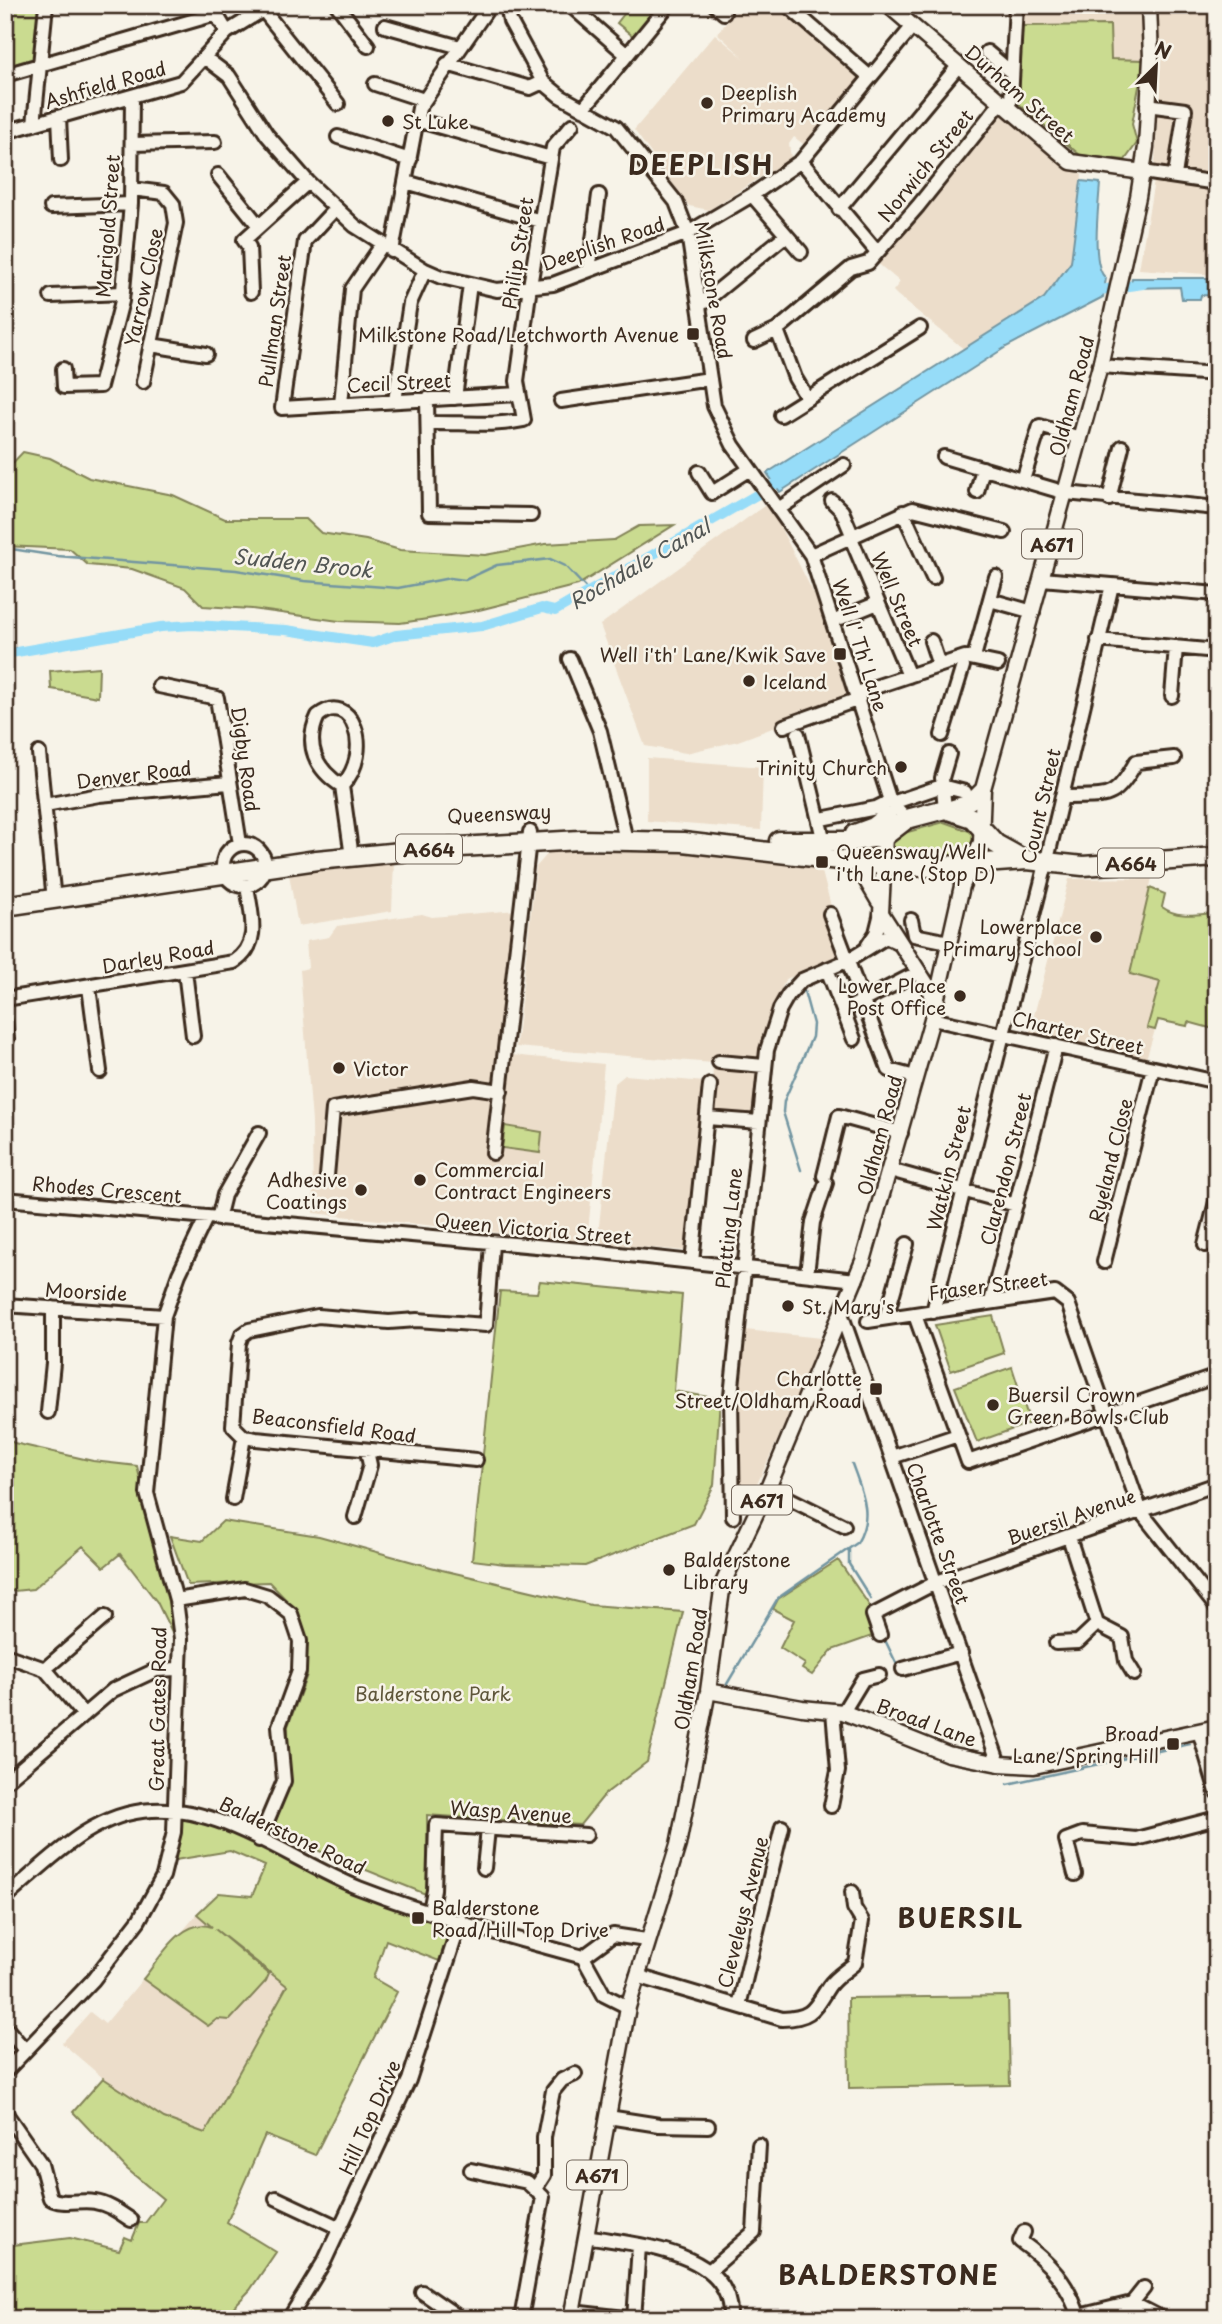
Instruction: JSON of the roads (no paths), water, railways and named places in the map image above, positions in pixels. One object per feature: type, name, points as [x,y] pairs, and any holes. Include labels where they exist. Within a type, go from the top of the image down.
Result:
[{"type":"highway","name":"A664","points":[[824,842],[867,830],[890,807]]},
{"type":"highway","name":"Queensway","points":[[5,906],[53,895],[264,862],[351,851],[531,837],[625,834],[853,841],[885,836],[907,819],[946,809]]},
{"type":"highway","name":"A664","points":[[946,809],[972,818],[996,844],[1027,860],[1046,864],[1083,866],[1217,857]]},
{"type":"highway","name":"Queensway","points":[[625,834],[882,865],[972,865]]},
{"type":"highway","name":"A664","points":[[972,865],[1027,860]]},
{"type":"highway","name":"Queensway","points":[[5,893],[53,895]]},
{"type":"main road","name":"Durham Street","points":[[888,5],[1071,162],[1143,172]]},
{"type":"main road","name":"Oldham Road","points":[[572,2316],[628,2007],[646,1940],[678,1845],[708,1691],[723,1583],[768,1488],[856,1280],[901,1133],[966,874],[972,865],[984,829],[983,789],[1100,366],[1143,172],[1151,58],[1149,5]]},
{"type":"main road","points":[[946,809],[970,802],[983,789]]},
{"type":"main road","name":"Well I' Th' Lane","points":[[881,908],[885,836]]},
{"type":"main road","points":[[855,862],[862,869],[901,944],[913,974],[931,991],[933,1013]]},
{"type":"main road","points":[[913,974],[933,969],[947,949]]},
{"type":"main road","name":"Broad Lane","points":[[708,1691],[838,1711],[948,1754],[999,1765],[1034,1766],[1217,1727]]},
{"type":"street","points":[[34,124],[46,5]]},
{"type":"street","points":[[337,5],[369,46]]},
{"type":"street","points":[[341,404],[352,289],[387,248],[406,182],[416,120],[425,100],[447,64],[491,5]]},
{"type":"street","name":"Milkstone Road","points":[[507,5],[510,22],[543,82],[616,127],[676,202],[688,233],[714,406],[733,444],[777,504]]},
{"type":"street","points":[[570,5],[627,55]]},
{"type":"street","points":[[583,108],[668,5]]},
{"type":"street","points":[[787,5],[870,77]]},
{"type":"street","points":[[1004,104],[1012,100],[1016,5]]},
{"type":"street","points":[[267,8],[338,104]]},
{"type":"street","name":"Ashfield Road","points":[[5,132],[181,82],[227,32],[267,8]]},
{"type":"street","points":[[5,75],[216,14],[227,32]]},
{"type":"street","points":[[1004,21],[1015,31]]},
{"type":"street","points":[[385,26],[460,47]]},
{"type":"street","name":"Deeplish Road","points":[[204,57],[229,76],[267,135],[335,209],[387,248],[425,270],[497,290],[553,284],[688,233],[752,195],[801,161],[908,32]]},
{"type":"street","points":[[987,52],[1013,73]]},
{"type":"street","points":[[447,64],[530,88],[543,82]]},
{"type":"street","points":[[839,209],[959,65]]},
{"type":"street","points":[[374,83],[425,100]]},
{"type":"street","name":"Marigold Street","points":[[63,369],[64,387],[100,386],[123,293],[132,189],[132,96]]},
{"type":"street","name":"Norwich Street","points":[[754,341],[777,330],[850,268],[868,263],[1004,104]]},
{"type":"street","points":[[1147,105],[1185,110],[1175,176]]},
{"type":"street","points":[[59,117],[61,160]]},
{"type":"street","points":[[416,120],[551,158]]},
{"type":"street","name":"Philip Street","points":[[428,423],[455,423],[465,427],[524,420],[517,381],[530,286],[553,147],[572,125]]},
{"type":"street","points":[[338,137],[410,160]]},
{"type":"street","points":[[132,144],[215,142]]},
{"type":"street","points":[[801,161],[877,252]]},
{"type":"street","points":[[1143,172],[1217,183]]},
{"type":"street","points":[[218,175],[259,226]]},
{"type":"street","points":[[251,292],[249,247],[244,240],[308,182]]},
{"type":"street","points":[[406,182],[541,221]]},
{"type":"street","name":"Yarrow Close","points":[[132,189],[164,193],[173,204],[176,223],[143,382]]},
{"type":"street","points":[[589,270],[599,195]]},
{"type":"street","points":[[752,195],[801,252]]},
{"type":"street","points":[[51,207],[131,204]]},
{"type":"street","name":"Pullman Street","points":[[282,408],[304,241],[335,209]]},
{"type":"street","points":[[699,306],[786,235]]},
{"type":"street","points":[[395,401],[410,303],[425,270]]},
{"type":"street","points":[[455,398],[470,284]]},
{"type":"street","points":[[51,296],[123,293]]},
{"type":"street","points":[[781,415],[911,341],[920,328]]},
{"type":"street","points":[[777,330],[795,378],[807,398]]},
{"type":"street","points":[[151,345],[206,354]]},
{"type":"street","points":[[1100,366],[1217,374]]},
{"type":"street","points":[[561,401],[710,379]]},
{"type":"street","name":"Cecil Street","points":[[282,408],[519,394]]},
{"type":"street","points":[[427,399],[429,513],[531,515]]},
{"type":"street","points":[[1023,480],[1040,426],[1080,438]]},
{"type":"street","points":[[1109,499],[1122,447]]},
{"type":"street","points":[[944,457],[1066,493],[1217,508]]},
{"type":"street","points":[[777,504],[844,466]]},
{"type":"street","points":[[977,492],[983,468]]},
{"type":"street","points":[[699,472],[712,492],[750,469]]},
{"type":"street","name":"Well Street","points":[[833,500],[842,511],[909,676]]},
{"type":"street","name":"Well I' Th' Lane","points":[[777,504],[811,555],[858,696],[890,807],[885,836]]},
{"type":"street","points":[[811,555],[919,506],[1004,532]]},
{"type":"street","points":[[903,512],[933,578]]},
{"type":"street","points":[[974,657],[996,577]]},
{"type":"street","points":[[1042,579],[1217,594]]},
{"type":"street","name":"Count Street","points":[[1001,1034],[1046,864],[1112,585]]},
{"type":"street","points":[[990,600],[1033,612]]},
{"type":"street","points":[[841,618],[878,603]]},
{"type":"street","points":[[1098,640],[1217,651]]},
{"type":"street","points":[[931,641],[939,665]]},
{"type":"street","points":[[1172,696],[1176,647]]},
{"type":"street","points":[[784,726],[939,665],[974,657],[998,664]]},
{"type":"street","points":[[570,659],[600,732],[625,834]]},
{"type":"street","points":[[943,735],[963,666],[961,659]]},
{"type":"street","name":"Digby Road","points":[[159,686],[217,698],[228,783],[240,844]]},
{"type":"street","points":[[342,786],[320,769],[312,748],[318,716],[330,710],[337,710],[351,720],[359,739],[358,759],[342,786],[351,851]]},
{"type":"street","points":[[798,734],[821,819],[824,842]]},
{"type":"street","points":[[39,753],[53,895]]},
{"type":"street","points":[[946,809],[942,786],[949,754]]},
{"type":"street","points":[[1062,797],[1112,795],[1122,787],[1136,762],[1174,758]]},
{"type":"street","name":"Denver Road","points":[[45,805],[99,794],[228,783]]},
{"type":"street","points":[[821,819],[890,807],[942,786],[965,792]]},
{"type":"street","name":"Well I' Th' Lane","points":[[890,807],[907,819]]},
{"type":"street","points":[[494,1153],[531,837]]},
{"type":"street","points":[[240,844],[252,845],[264,862],[257,882],[247,886],[234,884],[223,868],[229,849],[240,844]]},
{"type":"street","name":"Darley Road","points":[[5,999],[234,962],[246,952],[254,931],[247,886]]},
{"type":"street","name":"Well I' Th' Lane","points":[[864,952],[876,933],[881,908]]},
{"type":"street","points":[[830,914],[889,1070],[915,1077]]},
{"type":"street","points":[[911,920],[914,935],[947,949]]},
{"type":"street","points":[[854,1039],[827,969],[864,952],[886,937],[901,944]]},
{"type":"street","name":"Platting Lane","points":[[733,1517],[731,1395],[764,1066],[775,1025],[788,995],[802,980],[827,969]]},
{"type":"street","points":[[185,971],[193,1036]]},
{"type":"street","points":[[843,1011],[864,1003],[913,974]]},
{"type":"street","points":[[89,987],[100,1071]]},
{"type":"street","name":"Charter Street","points":[[933,1013],[1001,1034],[1217,1082]]},
{"type":"street","points":[[5,1022],[7,1040]]},
{"type":"street","name":"Watkin Street","points":[[933,1312],[1001,1034]]},
{"type":"street","name":"Clarendon Street","points":[[991,1302],[1056,1046]]},
{"type":"street","points":[[719,1062],[764,1066]]},
{"type":"street","name":"Ryeland Close","points":[[1104,1262],[1153,1068]]},
{"type":"street","points":[[692,1262],[710,1085]]},
{"type":"street","points":[[327,1176],[333,1109],[473,1087],[501,1091]]},
{"type":"street","points":[[807,1274],[813,1222],[839,1116],[901,1133]]},
{"type":"street","points":[[707,1118],[758,1122]]},
{"type":"street","name":"Great Gates Road","points":[[5,2072],[93,1980],[139,1920],[163,1876],[174,1832],[181,1639],[176,1600],[147,1493],[154,1398],[164,1316],[179,1274],[259,1133]]},
{"type":"street","points":[[890,1170],[1016,1205]]},
{"type":"street","points":[[1205,1245],[1217,1198]]},
{"type":"street","name":"Rhodes Crescent","points":[[5,1199],[212,1219]]},
{"type":"street","name":"Queen Victoria Street","points":[[212,1219],[692,1262],[856,1280]]},
{"type":"street","name":"Beaconsfield Road","points":[[476,1461],[244,1437],[233,1426],[242,1335],[266,1325],[318,1316],[389,1322],[417,1320],[486,1325],[492,1244]]},
{"type":"street","points":[[886,1318],[907,1244]]},
{"type":"street","name":"Fraser Street","points":[[868,1321],[1055,1293],[1068,1303],[1107,1414]]},
{"type":"street","name":"Moorside","points":[[5,1305],[164,1316]]},
{"type":"street","points":[[48,1412],[53,1363],[53,1308]]},
{"type":"street","points":[[915,1315],[968,1462],[1217,1376]]},
{"type":"street","name":"Charlotte Street","points":[[842,1316],[999,1765]]},
{"type":"street","points":[[1107,1414],[1141,1512],[1217,1608]]},
{"type":"street","points":[[892,1457],[958,1435]]},
{"type":"street","points":[[233,1499],[244,1437]]},
{"type":"street","points":[[355,1517],[369,1465],[367,1451]]},
{"type":"street","name":"Buersil Avenue","points":[[880,1635],[873,1615],[937,1582],[1217,1484]]},
{"type":"street","points":[[768,1488],[844,1526]]},
{"type":"street","points":[[1069,1537],[1097,1624],[1122,1637],[1126,1661],[1134,1674]]},
{"type":"street","points":[[176,1600],[245,1589],[268,1596],[291,1614],[300,1641],[299,1671],[279,1726],[284,1781],[258,1840]]},
{"type":"street","points":[[46,1669],[105,1617]]},
{"type":"street","points":[[1056,1643],[1078,1642],[1097,1624]]},
{"type":"street","points":[[903,1669],[961,1653]]},
{"type":"street","points":[[5,1655],[46,1669],[84,1715]]},
{"type":"street","points":[[5,1782],[113,1690],[156,1670],[178,1669]]},
{"type":"street","points":[[831,1806],[838,1771],[838,1711],[863,1679],[879,1675]]},
{"type":"street","points":[[1199,1731],[1217,1792]]},
{"type":"street","name":"Balderstone Road","points":[[5,1898],[85,1830],[114,1818],[151,1810],[175,1811],[206,1816],[359,1888],[583,1957]]},
{"type":"street","points":[[1075,1874],[1066,1840],[1082,1834],[1136,1839],[1217,1818]]},
{"type":"street","name":"Wasp Avenue","points":[[430,1910],[434,1890],[436,1825],[586,1835]]},
{"type":"street","name":"Cleveleys Avenue","points":[[739,2006],[782,1828]]},
{"type":"street","points":[[484,1868],[488,1829]]},
{"type":"street","points":[[637,1976],[782,2019],[801,2019],[819,2006],[830,1984],[855,1963],[862,1921],[854,1908],[852,1892]]},
{"type":"street","name":"Hill Top Drive","points":[[289,2319],[325,2260],[410,2080],[461,1920]]},
{"type":"street","points":[[628,2007],[604,1995],[583,1957],[613,1935],[646,1940]]},
{"type":"street","points":[[5,2027],[25,2050]]},
{"type":"street","points":[[535,2189],[544,2175],[544,2137],[553,2091],[562,2080],[575,2074]]},
{"type":"street","points":[[5,2112],[41,2164],[50,2198],[57,2202],[93,2201],[107,2204],[131,2220]]},
{"type":"street","points":[[608,2117],[659,2125],[708,2126]]},
{"type":"street","points":[[709,2271],[754,2232],[759,2144]]},
{"type":"street","points":[[471,2170],[527,2182],[542,2197],[521,2319]]},
{"type":"street","points":[[276,2198],[340,2228]]},
{"type":"street","points":[[1024,2232],[1020,2241],[1044,2258],[1064,2282],[1079,2317],[1132,2303],[1144,2288]]},
{"type":"street","points":[[586,2236],[674,2252],[709,2271],[722,2285],[730,2308],[730,2319]]},
{"type":"street","points":[[572,2316],[634,2319],[639,2246]]},
{"type":"street","points":[[422,2292],[461,2319]]},
{"type":"street","points":[[1132,2303],[1163,2319]]},
{"type":"water","points":[[1081,181],[1100,183],[1097,248],[1101,272],[1106,278],[1103,297],[1006,347],[780,492],[767,473],[1044,298],[1071,262]]},
{"type":"water","points":[[1132,278],[1217,278],[1217,296],[1201,295],[1200,299],[1182,299],[1180,287],[1130,288]]},
{"type":"waterway","name":"Rochdale Canal","points":[[1092,291],[1143,284]]},
{"type":"waterway","name":"Rochdale Canal","points":[[5,654],[161,627],[192,625],[286,630],[373,643],[396,635],[482,626],[542,608],[555,611],[784,479]]},
{"type":"waterway","name":"Sudden Brook","points":[[5,548],[57,556],[236,570],[304,581],[398,588],[450,578],[465,580],[497,565],[550,559],[565,566],[585,587]]},
{"type":"waterway","name":"Sudden Brook","points":[[801,1170],[783,1112],[784,1101],[812,1037],[813,1024],[804,991]]},
{"type":"waterway","name":"Sudden Brook","points":[[727,1684],[778,1598],[857,1543],[866,1513],[852,1464]]},
{"type":"waterway","points":[[849,1550],[849,1564],[871,1599]]},
{"type":"waterway","points":[[886,1642],[898,1667]]},
{"type":"waterway","points":[[1008,1784],[1190,1744]]},
{"type":"place","name":"Deeplish Primary Academy","points":[[707,103]]},
{"type":"place","name":"St Luke","points":[[388,121]]},
{"type":"place","name":"Milkstone Road/Letchworth Avenue","points":[[693,334]]},
{"type":"place","name":"Well i'th' Lane/Kwik Save","points":[[840,654]]},
{"type":"place","name":"Iceland","points":[[749,681]]},
{"type":"place","name":"Trinity Church","points":[[901,767]]},
{"type":"place","name":"Queensway/Well i'th Lane (Stop D)","points":[[822,862]]},
{"type":"place","name":"Lowerplace Primary School","points":[[1096,937]]},
{"type":"place","name":"Lower Place Post Office","points":[[960,996]]},
{"type":"place","name":"Victor","points":[[339,1068]]},
{"type":"place","name":"Commercial Contract Engineers","points":[[420,1180]]},
{"type":"place","name":"Adhesive Coatings","points":[[361,1190]]},
{"type":"place","name":"St. Mary's","points":[[788,1306]]},
{"type":"place","name":"Charlotte Street/Oldham Road","points":[[876,1389]]},
{"type":"place","name":"Buersil Crown Green Bowls Club","points":[[993,1405]]},
{"type":"place","name":"Balderstone Library","points":[[669,1570]]},
{"type":"place","name":"Broad Lane/Spring Hill","points":[[1173,1744]]},
{"type":"place","name":"Balderstone Road/Hill Top Drive","points":[[418,1918]]},
{"type":"district","name":"DEEPLISH","points":[[701,164]]},
{"type":"district","name":"BUERSIL","points":[[961,1917]]},
{"type":"district","name":"BALDERSTONE","points":[[889,2274]]},
{"type":"park label","name":"Balderstone Park","points":[[433,1693]]}]
